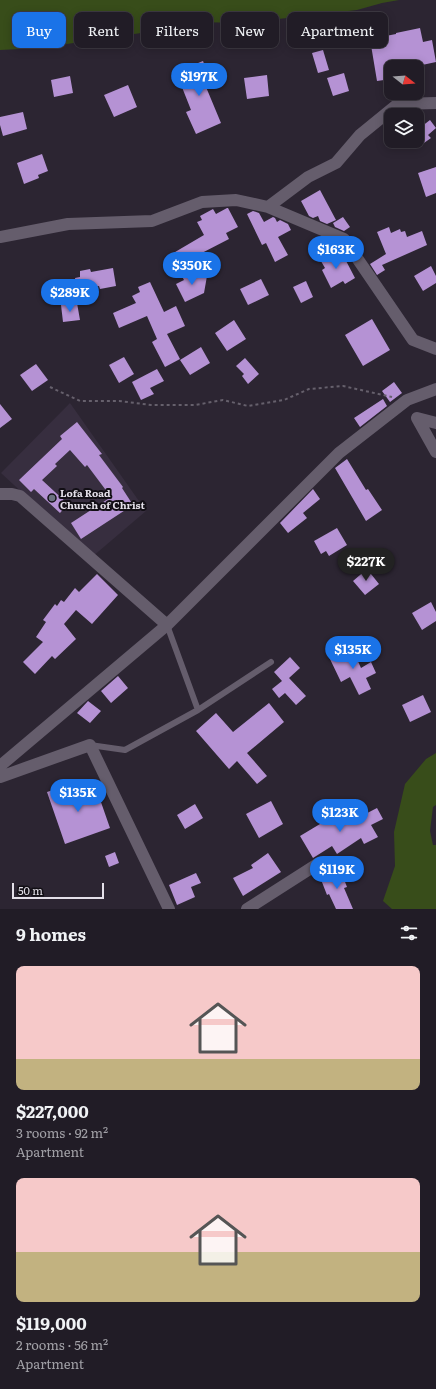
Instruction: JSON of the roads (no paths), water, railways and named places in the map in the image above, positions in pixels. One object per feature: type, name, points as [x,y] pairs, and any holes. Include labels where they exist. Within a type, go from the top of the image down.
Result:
[{"type":"street","points":[[268,207],[308,177],[336,163],[360,135],[398,104],[436,103]]},
{"type":"street","points":[[0,237],[68,224],[152,221],[202,202],[236,200],[268,207],[344,239],[413,340],[436,349]]},
{"type":"street","points":[[0,766],[167,625],[339,453],[407,400],[436,389]]},
{"type":"street","points":[[436,423],[416,418],[436,452]]},
{"type":"street","points":[[0,494],[20,496],[167,625]]},
{"type":"street","points":[[0,777],[90,745],[169,909]]},
{"type":"street","points":[[247,909],[319,863]]},
{"type":"lane","points":[[167,625],[198,710]]},
{"type":"lane","points":[[90,745],[125,750],[198,710],[271,662]]},
{"type":"place","name":"Lofa Road Church of Christ","points":[[52,498]]}]
